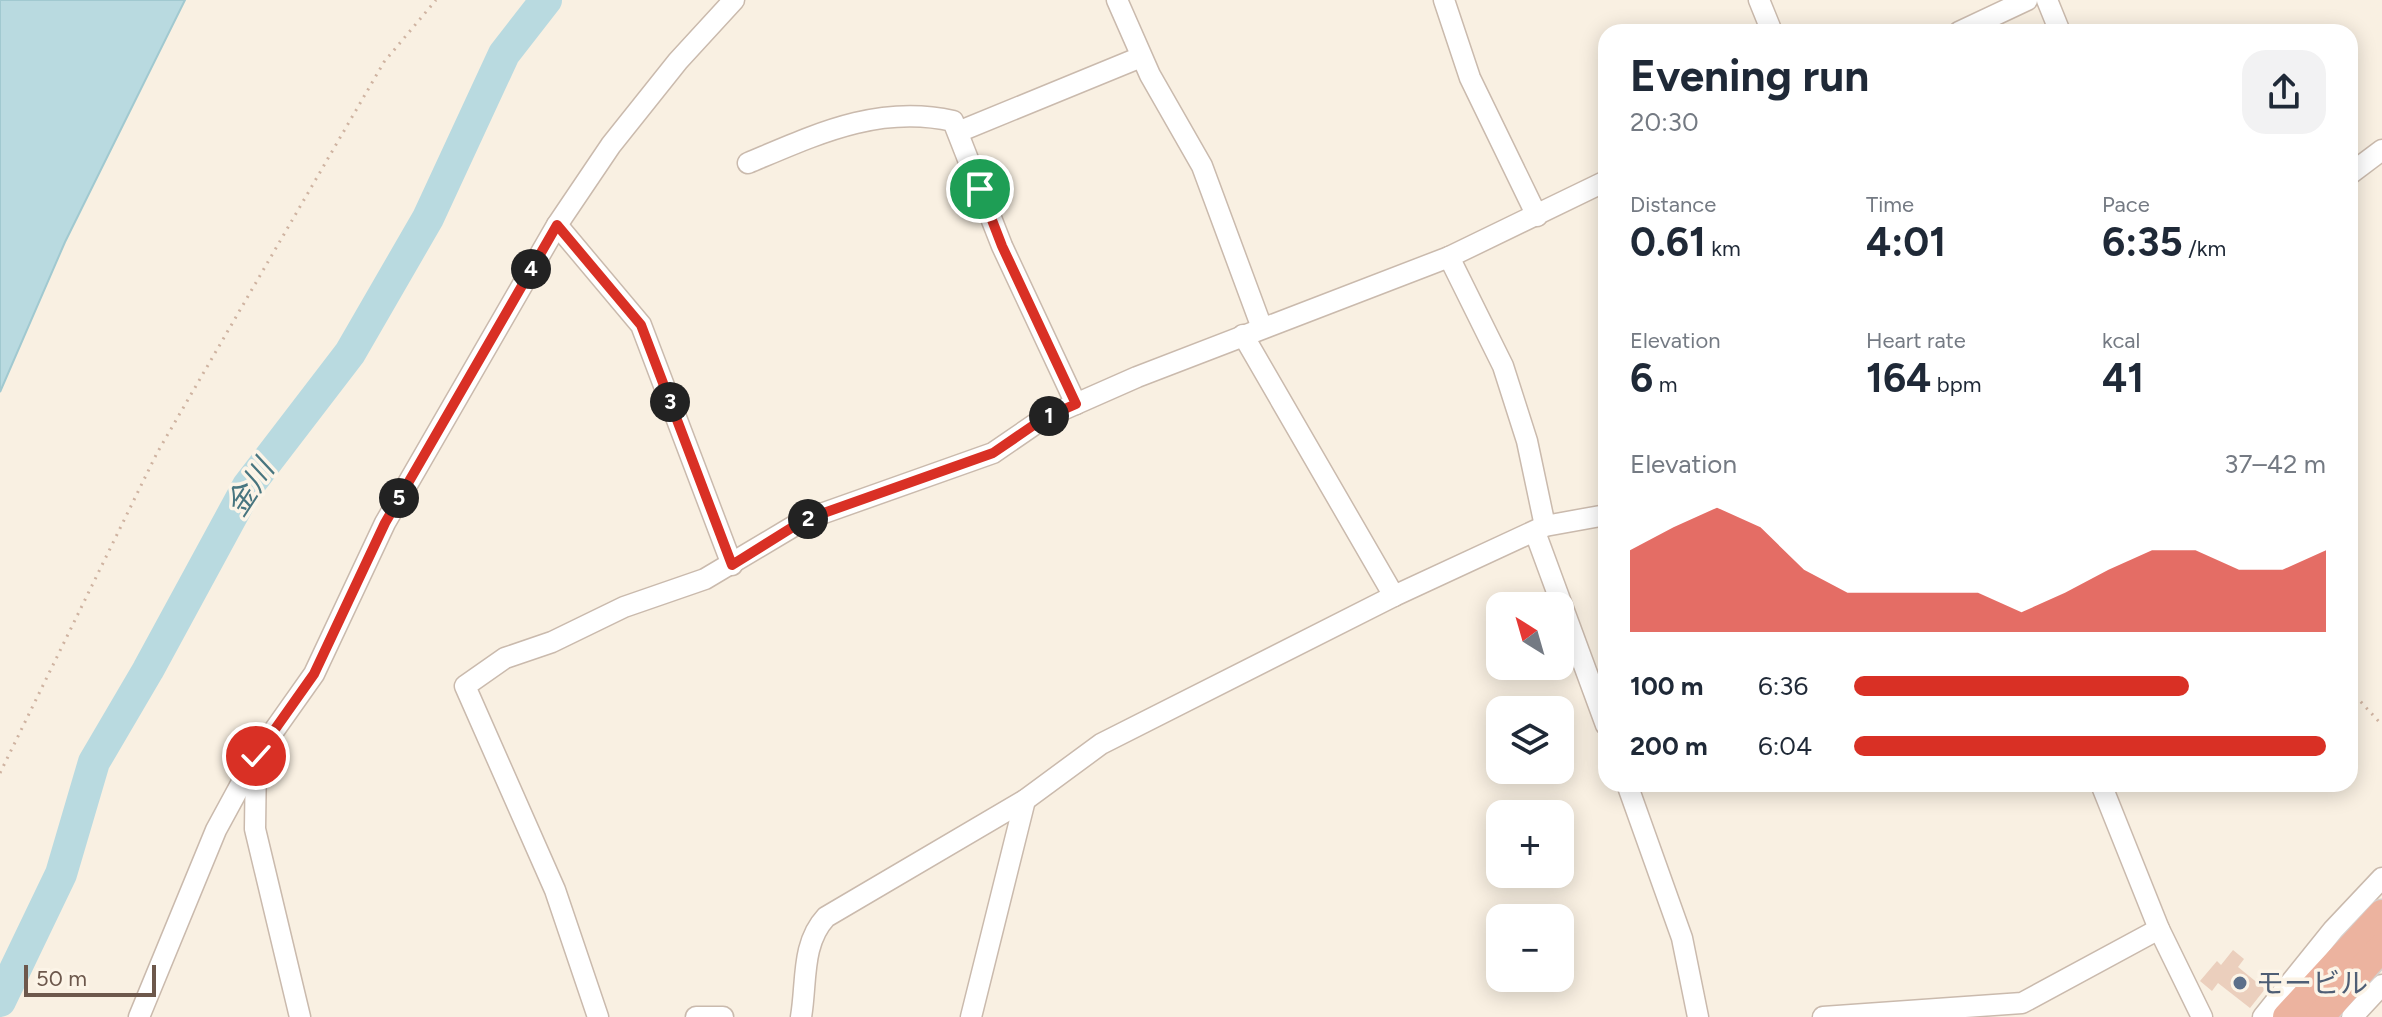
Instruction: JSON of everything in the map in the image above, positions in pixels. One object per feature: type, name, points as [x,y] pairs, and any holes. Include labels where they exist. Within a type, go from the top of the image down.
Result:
[{"type":"highway","points":[[2287,1017],[2382,914]]},
{"type":"highway","points":[[2320,1017],[2382,947]]},
{"type":"street","points":[[139,1017],[216,830],[256,756],[314,674],[385,523],[557,225],[611,145],[678,61],[734,0]]},
{"type":"street","points":[[1117,0],[1141,57],[1202,166],[1252,332],[1394,596]]},
{"type":"street","points":[[1444,0],[1470,78],[1537,216]]},
{"type":"street","points":[[1759,0],[1769,24]]},
{"type":"street","points":[[1976,24],[2027,0]]},
{"type":"street","points":[[2047,0],[2057,24]]},
{"type":"street","points":[[958,132],[1141,57]]},
{"type":"street","points":[[748,163],[844,123],[927,115],[953,121],[1002,246],[1076,404]]},
{"type":"street","points":[[2358,168],[2382,150]]},
{"type":"street","points":[[598,1017],[555,890],[465,686],[505,658],[732,565],[804,520],[993,453],[1044,418],[1252,332],[1449,257],[1598,185]]},
{"type":"street","points":[[557,225],[641,325],[732,565]]},
{"type":"street","points":[[1449,257],[1503,366],[1527,441],[1540,529],[1598,701]]},
{"type":"street","points":[[801,1017],[808,948],[815,930],[826,917],[1025,800],[1101,744],[1394,596],[1540,529],[1598,517]]},
{"type":"street","points":[[256,756],[255,829],[300,1017]]},
{"type":"street","points":[[1630,792],[1682,938],[1698,1017]]},
{"type":"street","points":[[2104,792],[2159,929],[2202,1017]]},
{"type":"street","points":[[971,1017],[1025,800]]},
{"type":"street","points":[[2263,1017],[2333,930],[2382,878]]},
{"type":"street","points":[[1823,1017],[2022,1003],[2159,929]]},
{"type":"street","points":[[2352,1017],[2382,985]]},
{"type":"street","points":[[696,1017],[723,1017]]},
{"type":"path","points":[[0,773],[157,453],[384,62],[436,0]]},
{"type":"path","points":[[2358,699],[2382,725]]},
{"type":"water","points":[[0,0],[185,0],[65,242],[0,392]]},
{"type":"building","points":[[2233,950],[2244,959],[2238,967],[2265,989],[2250,1008],[2218,983],[2212,991],[2200,981],[2217,961],[2221,965]]},
{"type":"waterway","name":"金川","points":[[0,1001],[61,874],[94,762],[248,486],[350,353],[428,218],[504,54],[546,0]]},
{"type":"place","name":"モービル","points":[[2240,983]]},
{"type":"route","points":[[256,756],[314,674],[345,614],[385,523],[557,225],[641,325],[732,565],[804,520],[993,453],[1044,418],[1076,404],[1002,246],[980,189]]}]
